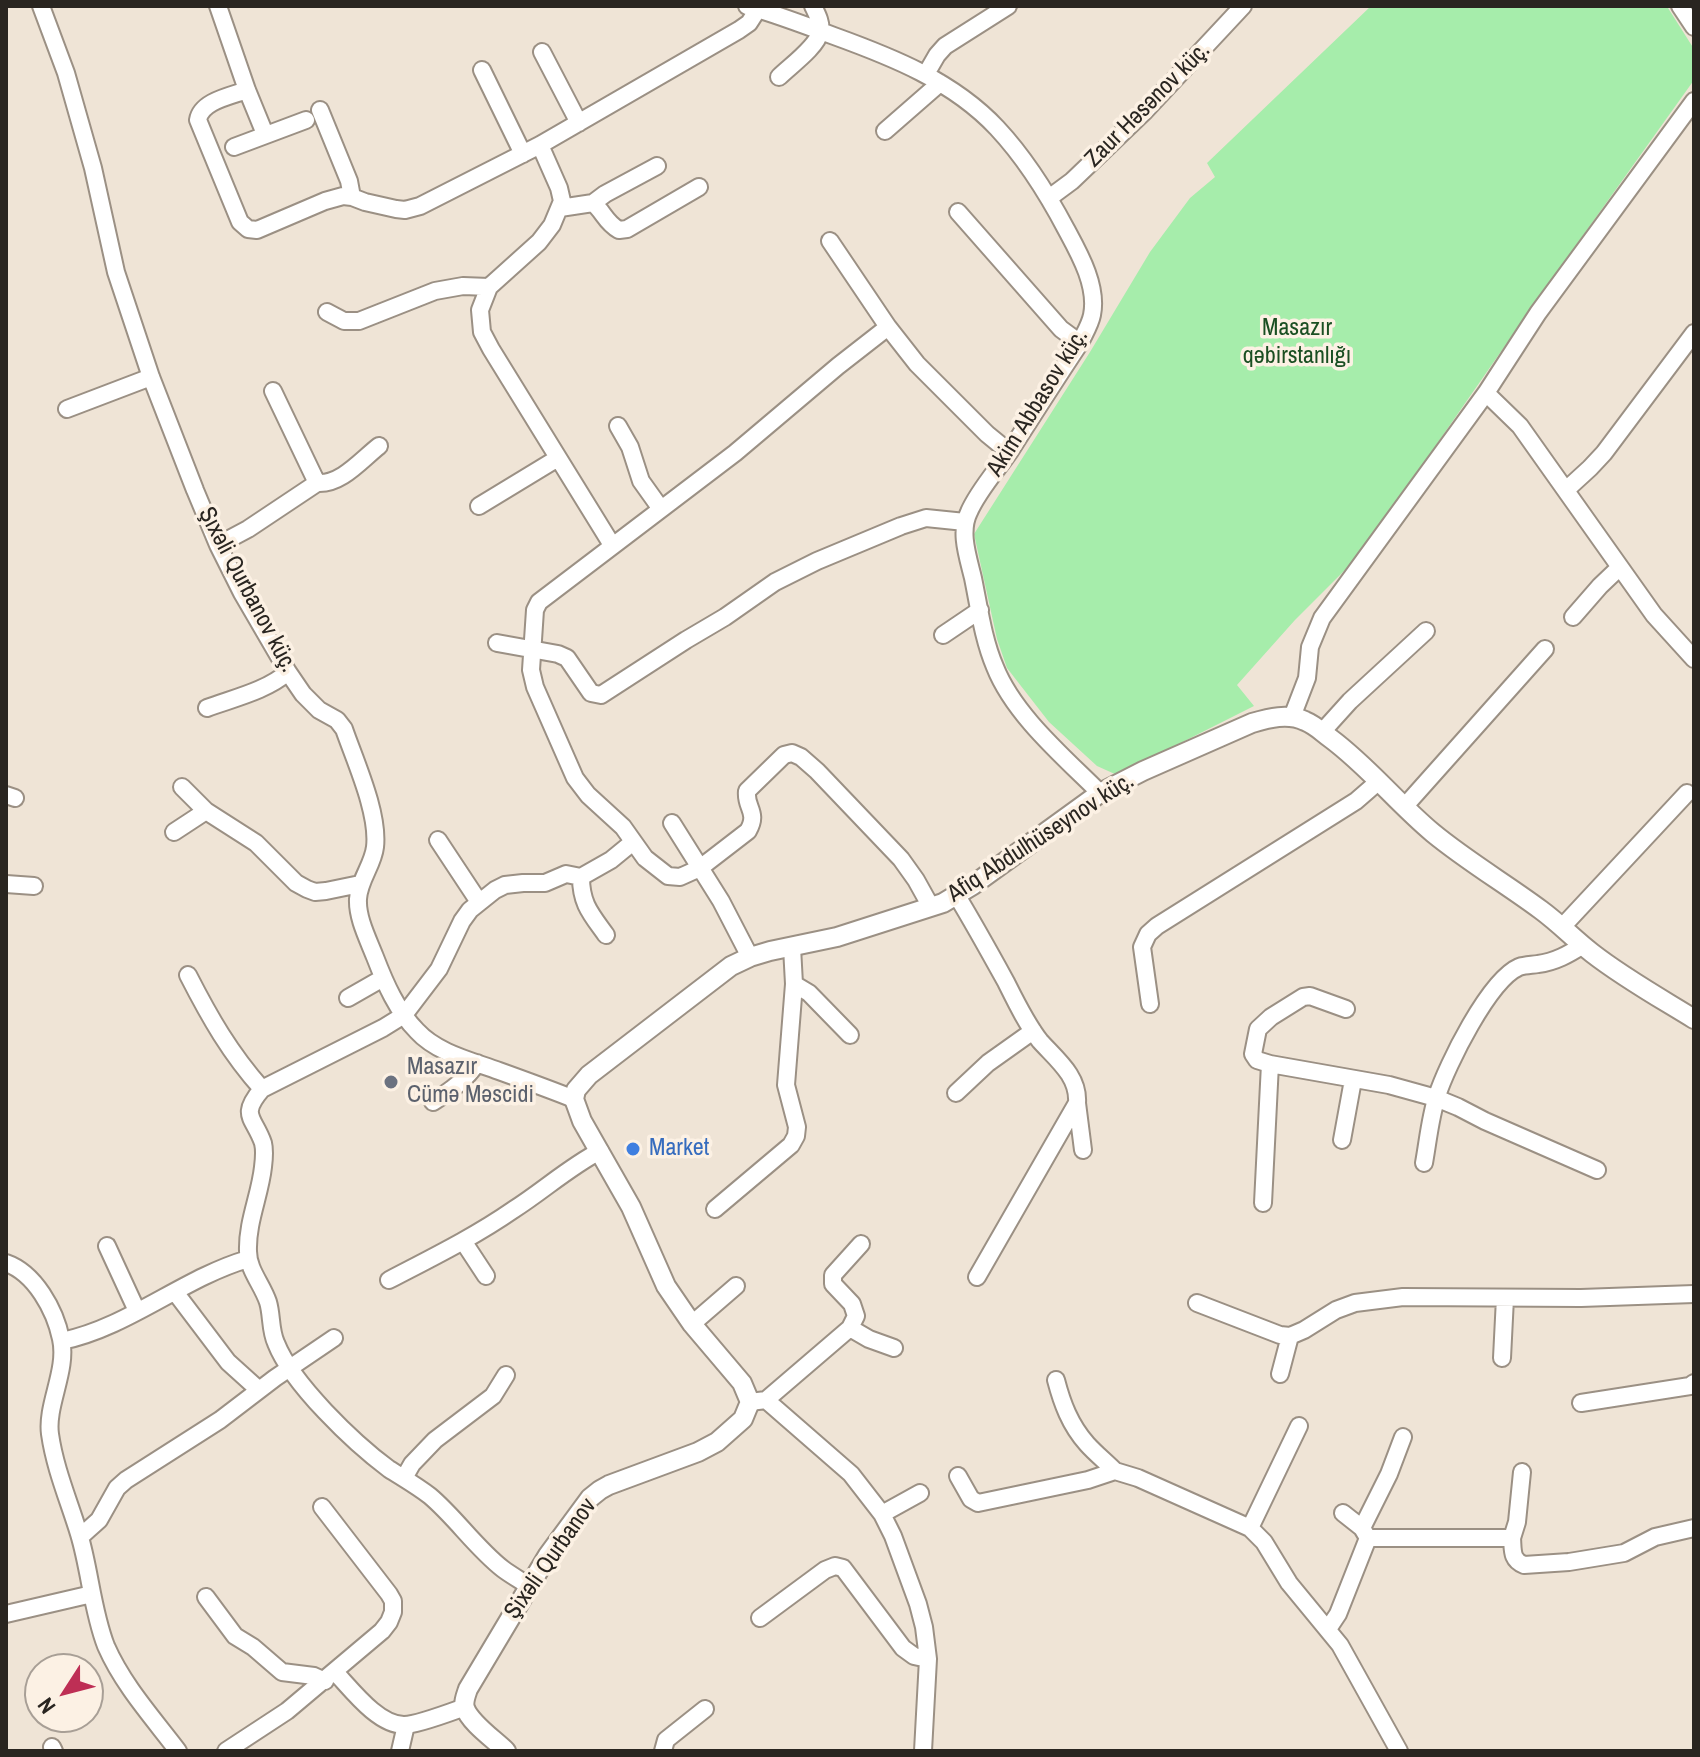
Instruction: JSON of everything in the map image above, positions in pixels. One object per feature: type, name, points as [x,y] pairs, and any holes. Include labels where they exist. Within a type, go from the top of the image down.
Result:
[{"type":"street","name":"Şıxəli Qurbanov küç.","points":[[41,6],[66,73],[93,168],[116,272],[151,377],[218,545],[242,593],[303,694],[344,729],[367,794],[375,828],[375,848],[360,884],[359,912],[383,978],[404,1015],[418,1033],[431,1043],[574,1099]]},
{"type":"street","points":[[218,6],[265,134]]},
{"type":"street","points":[[779,77],[815,43],[820,31],[813,6]]},
{"type":"street","points":[[885,131],[933,79],[937,55],[945,46],[1008,6]]},
{"type":"street","name":"Zaur Həsənov küç.","points":[[1049,198],[1072,181],[1145,111],[1243,6]]},
{"type":"street","points":[[1680,6],[1694,27]]},
{"type":"street","points":[[247,90],[207,106],[199,112],[198,120],[240,222],[248,229],[257,230],[343,196],[405,210],[420,206],[579,123],[739,30],[749,23],[753,8]]},
{"type":"street","name":"Akim Abbasov küç.","points":[[753,8],[878,53],[933,79],[976,109],[997,127],[1033,174],[1083,263],[1092,298],[1092,314],[1080,343],[969,511],[965,522]]},
{"type":"street","points":[[542,52],[579,123]]},
{"type":"street","points":[[482,70],[523,154]]},
{"type":"street","points":[[1694,101],[1538,313],[1486,393],[1322,618],[1310,647],[1307,678],[1292,717],[1304,721],[1340,745],[1429,830],[1458,853],[1563,926],[1627,978],[1694,1019]]},
{"type":"street","points":[[320,110],[349,181],[352,197]]},
{"type":"street","points":[[234,147],[306,120]]},
{"type":"street","points":[[540,145],[559,188],[560,208],[539,242],[489,287],[480,310],[482,332],[612,545]]},
{"type":"street","points":[[560,208],[593,203],[657,166]]},
{"type":"street","points":[[593,203],[609,224],[619,230],[627,229],[699,187]]},
{"type":"street","points":[[958,212],[1061,329],[1080,343]]},
{"type":"street","points":[[830,241],[917,364],[1009,452]]},
{"type":"street","points":[[327,312],[344,321],[359,321],[435,291],[463,286],[489,287]]},
{"type":"street","points":[[888,327],[735,453],[539,602],[535,610],[531,670],[535,687],[575,778],[588,795],[623,827],[645,858],[668,876],[680,877],[700,868],[748,831],[753,814],[746,798],[747,791],[784,755],[792,753],[817,771],[901,859],[931,907]]},
{"type":"street","points":[[1566,490],[1604,453],[1694,333]]},
{"type":"street","points":[[67,409],[151,377]]},
{"type":"street","points":[[273,391],[317,483]]},
{"type":"street","points":[[1486,393],[1520,426],[1654,615],[1694,659]]},
{"type":"street","points":[[618,426],[630,447],[641,481],[661,509]]},
{"type":"street","points":[[218,545],[317,483],[327,484],[337,480],[379,446]]},
{"type":"street","points":[[479,506],[558,458]]},
{"type":"street","points":[[497,643],[567,658],[591,693],[601,695],[775,582],[817,561],[926,518],[965,522],[967,554],[980,610],[994,666],[1004,687],[1044,737],[1100,793]]},
{"type":"street","points":[[1573,617],[1620,567]]},
{"type":"street","points":[[943,635],[980,610]]},
{"type":"street","points":[[1322,732],[1350,701],[1426,631]]},
{"type":"street","points":[[1405,806],[1545,649]]},
{"type":"street","points":[[207,708],[267,686],[288,672]]},
{"type":"street","name":"Afiq Abdulhüseynov küç.","points":[[574,1099],[576,1090],[589,1075],[731,966],[750,957],[837,937],[957,896],[1100,793],[1252,723],[1292,717]]},
{"type":"street","points":[[1150,1004],[1142,947],[1148,934],[1356,801],[1379,781]]},
{"type":"street","points":[[182,787],[206,811],[256,843],[296,883],[307,889],[326,891],[360,884]]},
{"type":"street","points":[[1563,926],[1687,793]]},
{"type":"street","points":[[174,832],[206,811]]},
{"type":"street","points":[[672,823],[750,957]]},
{"type":"street","points":[[438,840],[479,902]]},
{"type":"street","points":[[529,1586],[502,1568],[433,1499],[392,1471],[358,1442],[304,1389],[289,1368],[276,1344],[268,1304],[248,1259],[251,1220],[264,1152],[249,1111],[253,1099],[262,1089],[404,1015],[439,969],[462,921],[479,902],[505,885],[545,883],[566,874],[581,877],[611,860],[633,842]]},
{"type":"street","points":[[581,877],[585,904],[606,935]]},
{"type":"street","points":[[6,884],[34,886]]},
{"type":"street","points":[[957,896],[1033,1031],[1072,1079],[1078,1093],[1083,1150]]},
{"type":"street","points":[[1424,1163],[1436,1098],[1449,1063],[1487,999],[1504,978],[1520,967],[1567,956],[1583,945]]},
{"type":"street","points":[[715,1209],[791,1145],[796,1136],[797,1127],[786,1085],[794,984],[792,947]]},
{"type":"street","points":[[188,975],[219,1033],[262,1089]]},
{"type":"street","points":[[348,998],[383,978]]},
{"type":"street","points":[[794,984],[809,993],[850,1035]]},
{"type":"street","points":[[1346,1009],[1310,996],[1303,997],[1258,1029],[1253,1054],[1257,1060],[1270,1064],[1389,1085],[1436,1098],[1597,1170]]},
{"type":"street","points":[[956,1093],[988,1063],[1033,1031]]},
{"type":"street","points":[[433,1102],[461,1082],[477,1063]]},
{"type":"street","points":[[1263,1203],[1270,1064]]},
{"type":"street","points":[[1342,1140],[1353,1080]]},
{"type":"street","points":[[574,1099],[582,1121],[631,1207],[666,1286],[692,1324],[758,1401],[851,1474],[882,1514],[893,1536],[924,1627],[928,1659],[923,1751]]},
{"type":"street","points":[[977,1277],[1077,1103]]},
{"type":"street","points":[[389,1280],[513,1211],[600,1151]]},
{"type":"street","points":[[463,1241],[486,1276]]},
{"type":"street","points":[[861,1244],[833,1275],[833,1284],[852,1304],[856,1316],[850,1328],[894,1348]]},
{"type":"street","points":[[107,1246],[137,1311]]},
{"type":"street","points":[[62,1341],[96,1331],[248,1259]]},
{"type":"street","points":[[6,1263],[16,1266],[47,1302],[62,1341],[60,1380],[49,1431],[55,1462],[80,1537],[106,1645],[130,1687],[178,1751]]},
{"type":"street","points":[[692,1324],[736,1286]]},
{"type":"street","points":[[175,1292],[228,1362],[259,1390]]},
{"type":"street","points":[[1197,1303],[1280,1335],[1290,1336],[1355,1303],[1403,1297],[1581,1298],[1694,1294],[1694,1307]]},
{"type":"street","points":[[1502,1358],[1505,1298]]},
{"type":"street","name":"Şixəli Qurbanov","points":[[465,1707],[468,1689],[529,1586],[590,1498],[609,1485],[717,1442],[758,1401],[850,1328]]},
{"type":"street","points":[[1280,1374],[1290,1336]]},
{"type":"street","points":[[80,1537],[99,1520],[117,1488],[126,1480],[220,1420],[334,1338]]},
{"type":"street","points":[[404,1478],[412,1464],[435,1440],[493,1396],[506,1375]]},
{"type":"street","points":[[1056,1380],[1063,1407],[1076,1429],[1115,1471],[1238,1521],[1264,1542],[1289,1583],[1340,1645],[1399,1751]]},
{"type":"street","points":[[1581,1403],[1694,1383]]},
{"type":"street","points":[[1250,1528],[1299,1426]]},
{"type":"street","points":[[1328,1629],[1338,1614],[1365,1533],[1403,1437]]},
{"type":"street","points":[[958,1476],[971,1499],[978,1503],[1088,1480],[1115,1471]]},
{"type":"street","points":[[1522,1472],[1517,1522],[1512,1538],[1514,1558],[1524,1565],[1624,1553],[1655,1537],[1694,1528]]},
{"type":"street","points":[[882,1514],[920,1493]]},
{"type":"street","points":[[226,1751],[287,1711],[330,1677],[382,1631],[393,1612],[389,1594],[322,1507]]},
{"type":"street","points":[[1343,1513],[1365,1533],[1512,1538]]},
{"type":"street","points":[[760,1618],[825,1570],[835,1566],[843,1568],[903,1648],[914,1656],[928,1659]]},
{"type":"street","points":[[6,1614],[92,1594]]},
{"type":"street","points":[[206,1597],[235,1636],[282,1672],[330,1677],[392,1723],[406,1725],[465,1707],[471,1717],[506,1751]]},
{"type":"street","points":[[663,1751],[666,1740],[705,1709]]},
{"type":"street","points":[[400,1751],[406,1725]]},
{"type":"green space","name":"Masazır qəbirstanlığı","points":[[1371,6],[1670,6],[1668,8],[1694,49],[1694,80],[1359,556],[1295,620],[1237,685],[1254,706],[1117,775],[1097,766],[1049,722],[1007,668],[997,639],[974,534],[1150,252],[1190,198],[1215,177],[1207,163]]},
{"type":"place","name":"Masazır Cümə Məscidi","points":[[391,1082]]},
{"type":"place","name":"Market","points":[[633,1149]]}]
